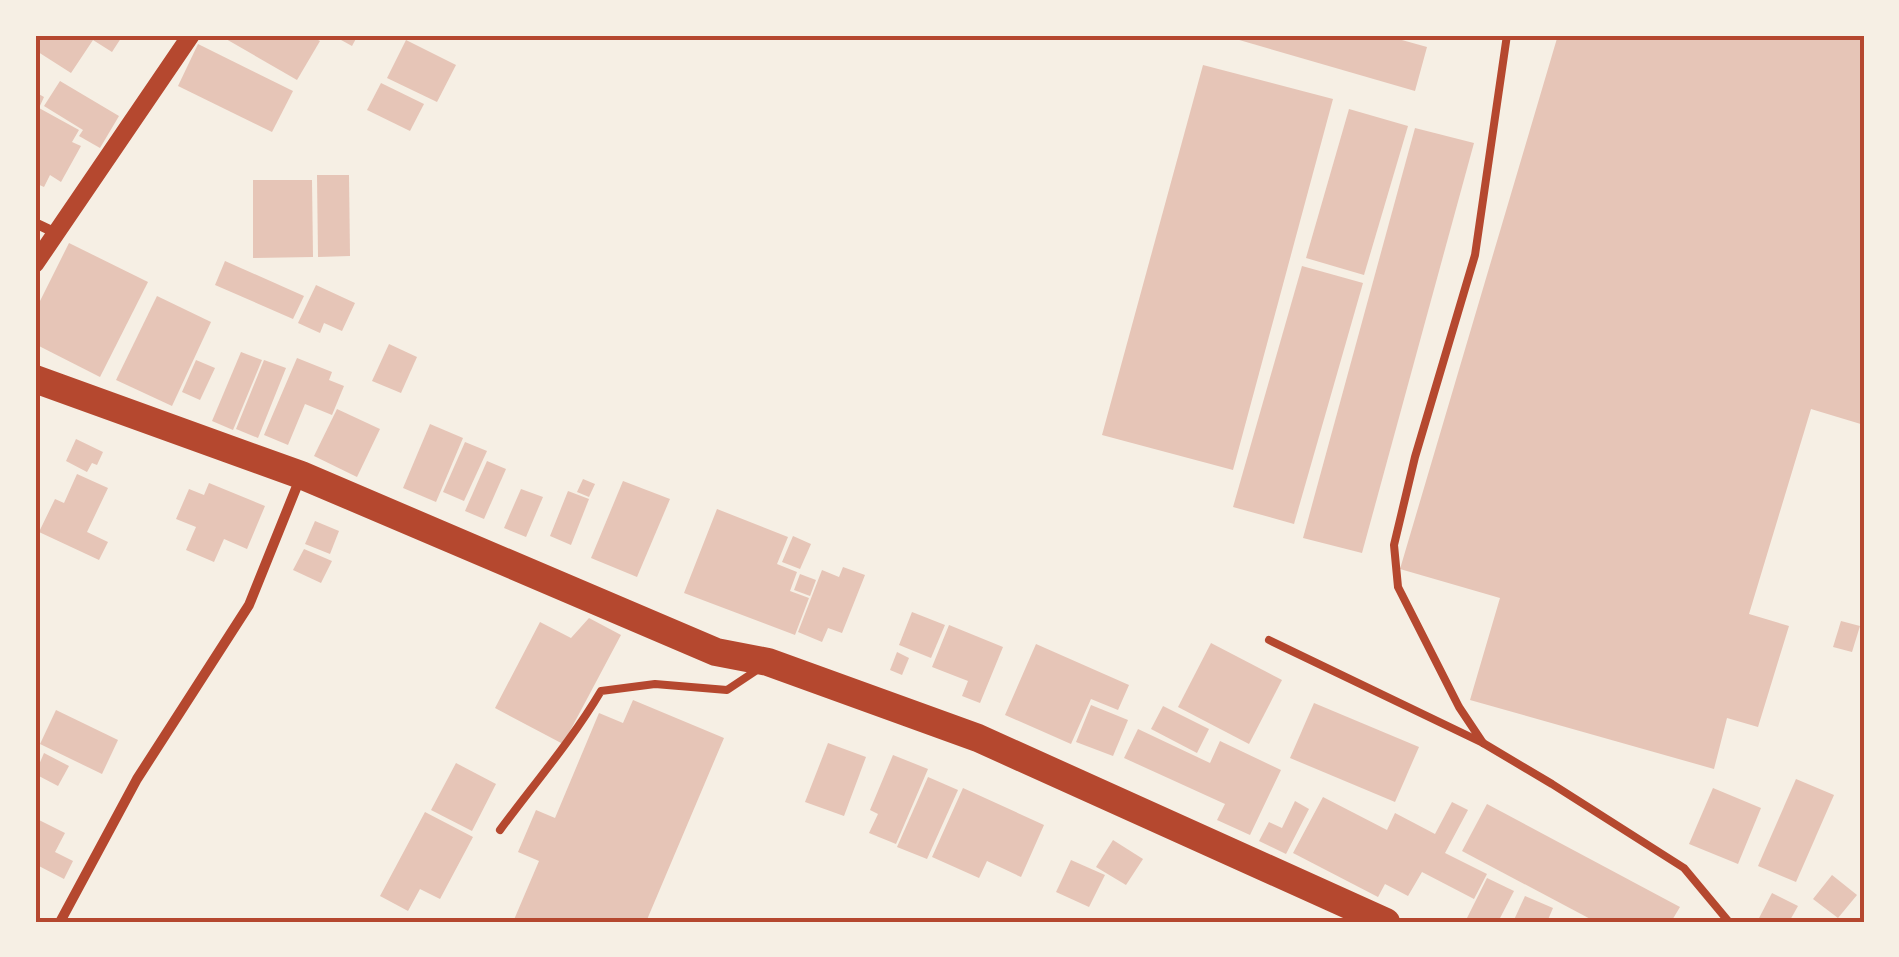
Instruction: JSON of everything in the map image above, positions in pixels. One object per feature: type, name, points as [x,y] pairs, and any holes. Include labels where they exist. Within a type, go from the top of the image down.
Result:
[{"type":"highway","points":[[35,380],[302,475],[716,652],[768,662],[978,738],[1386,922]]},
{"type":"street","points":[[35,264],[192,35]]},
{"type":"street","points":[[35,223],[57,234]]},
{"type":"street","points":[[60,922],[137,780],[249,605],[302,475]]},
{"type":"lane","points":[[1484,743],[1459,707],[1398,588],[1394,545],[1415,457],[1475,255],[1507,35]]},
{"type":"lane","points":[[1269,640],[1484,743],[1684,868],[1729,922]]},
{"type":"lane","points":[[500,830],[555,755],[576,735],[602,692],[655,684],[727,690],[768,662]]},
{"type":"building","points":[[35,35],[123,35],[112,52],[93,40],[71,73],[35,50]]},
{"type":"building","points":[[219,35],[309,35],[320,41],[297,80]]},
{"type":"building","points":[[332,35],[358,35],[352,46]]},
{"type":"building","points":[[1222,35],[1384,35],[1427,47],[1415,91]]},
{"type":"building","points":[[1558,35],[1864,35],[1864,425],[1811,409],[1749,614],[1789,626],[1758,727],[1727,718],[1714,769],[1470,700],[1500,598],[1400,569]]},
{"type":"building","points":[[406,40],[456,65],[437,102],[387,78]]},
{"type":"building","points":[[198,44],[293,91],[272,132],[178,86]]},
{"type":"building","points":[[1203,65],[1333,99],[1233,470],[1102,435]]},
{"type":"building","points":[[60,81],[119,116],[100,148],[79,136],[83,130],[44,106]]},
{"type":"building","points":[[381,83],[424,104],[410,131],[367,110]]},
{"type":"building","points":[[35,92],[44,97],[39,108],[79,130],[72,142],[81,146],[61,182],[50,175],[44,187],[35,183]]},
{"type":"building","points":[[1349,109],[1408,126],[1364,275],[1306,258]]},
{"type":"building","points":[[1415,128],[1474,143],[1362,553],[1303,538]]},
{"type":"building","points":[[317,175],[349,175],[350,256],[318,257]]},
{"type":"building","points":[[253,180],[312,180],[313,257],[253,258]]},
{"type":"building","points":[[69,243],[148,282],[100,377],[35,344],[35,311]]},
{"type":"building","points":[[225,261],[304,296],[293,319],[215,285]]},
{"type":"building","points":[[1302,266],[1363,283],[1294,524],[1233,507]]},
{"type":"building","points":[[316,285],[355,303],[342,331],[324,323],[320,333],[298,323]]},
{"type":"building","points":[[157,296],[211,322],[172,406],[116,380]]},
{"type":"building","points":[[389,344],[417,357],[401,393],[372,381]]},
{"type":"building","points":[[241,352],[262,360],[233,430],[212,421]]},
{"type":"building","points":[[297,358],[332,372],[329,380],[344,386],[332,415],[305,404],[288,445],[264,435]]},
{"type":"building","points":[[196,360],[215,368],[200,400],[182,392]]},
{"type":"building","points":[[264,360],[286,368],[258,438],[236,429]]},
{"type":"building","points":[[337,409],[380,429],[357,477],[314,456]]},
{"type":"building","points":[[430,424],[463,438],[436,502],[403,488]]},
{"type":"building","points":[[76,439],[103,452],[97,465],[92,463],[87,472],[66,461]]},
{"type":"building","points":[[465,442],[487,451],[464,501],[443,492]]},
{"type":"building","points":[[487,461],[506,469],[484,519],[465,511]]},
{"type":"building","points":[[77,474],[108,488],[87,532],[108,542],[99,560],[39,532],[55,499],[64,503]]},
{"type":"building","points":[[583,479],[595,484],[589,497],[577,492]]},
{"type":"building","points":[[623,481],[670,499],[637,577],[591,558]]},
{"type":"building","points":[[209,483],[265,506],[247,549],[224,539],[214,562],[186,550],[196,527],[176,519],[189,489],[204,495]]},
{"type":"building","points":[[521,489],[543,497],[526,537],[504,528]]},
{"type":"building","points":[[568,491],[589,499],[571,545],[550,536]]},
{"type":"building","points":[[717,509],[788,537],[777,564],[797,572],[790,591],[809,598],[795,635],[684,593]]},
{"type":"building","points":[[315,521],[339,531],[330,554],[305,544]]},
{"type":"building","points":[[793,536],[811,544],[800,569],[782,562]]},
{"type":"building","points":[[304,549],[332,561],[321,583],[293,570]]},
{"type":"building","points":[[843,567],[865,575],[842,633],[828,628],[822,642],[798,632],[822,570],[839,577]]},
{"type":"building","points":[[800,574],[816,580],[810,596],[794,590]]},
{"type":"building","points":[[912,612],[945,625],[931,658],[899,645]]},
{"type":"building","points":[[589,618],[621,635],[563,744],[495,708],[540,622],[571,638]]},
{"type":"building","points":[[1841,621],[1860,626],[1852,652],[1833,647]]},
{"type":"building","points":[[949,625],[1003,647],[980,703],[962,696],[968,681],[932,667]]},
{"type":"building","points":[[1211,643],[1282,680],[1249,744],[1178,707]]},
{"type":"building","points":[[1036,644],[1129,685],[1118,710],[1091,699],[1071,744],[1005,715]]},
{"type":"building","points":[[897,652],[909,658],[902,675],[890,670]]},
{"type":"building","points":[[633,700],[724,738],[646,922],[513,922],[539,861],[518,852],[536,810],[555,818],[599,713],[623,723]]},
{"type":"building","points":[[1314,703],[1419,747],[1395,802],[1290,758]]},
{"type":"building","points":[[1091,705],[1128,720],[1113,756],[1076,742]]},
{"type":"building","points":[[1163,706],[1209,729],[1197,753],[1151,729]]},
{"type":"building","points":[[56,710],[118,740],[102,774],[40,744]]},
{"type":"building","points":[[1138,729],[1210,763],[1220,741],[1281,770],[1250,835],[1217,820],[1225,804],[1124,758]]},
{"type":"building","points":[[828,743],[866,757],[844,816],[805,802]]},
{"type":"building","points":[[44,753],[69,766],[58,786],[35,774]]},
{"type":"building","points":[[893,755],[928,769],[896,844],[869,833],[878,814],[870,810]]},
{"type":"building","points":[[456,763],[496,784],[472,831],[431,810]]},
{"type":"building","points":[[928,777],[958,790],[927,859],[897,847]]},
{"type":"building","points":[[1796,779],[1834,795],[1796,882],[1758,866]]},
{"type":"building","points":[[963,788],[1044,825],[1021,877],[987,861],[979,878],[932,857]]},
{"type":"building","points":[[1713,788],[1761,808],[1738,864],[1689,844]]},
{"type":"building","points":[[1323,797],[1387,830],[1395,813],[1435,834],[1452,802],[1468,810],[1445,853],[1487,874],[1474,899],[1422,872],[1408,896],[1385,884],[1378,897],[1293,853]]},
{"type":"building","points":[[1295,801],[1309,809],[1286,854],[1259,841],[1269,822],[1282,828]]},
{"type":"building","points":[[1487,804],[1680,907],[1671,922],[1596,922],[1462,851]]},
{"type":"building","points":[[425,812],[473,837],[440,899],[420,889],[408,911],[380,896]]},
{"type":"building","points":[[35,818],[65,833],[55,852],[73,861],[64,879],[35,864]]},
{"type":"building","points":[[1113,840],[1143,859],[1126,885],[1096,867]]},
{"type":"building","points":[[1071,860],[1105,875],[1089,907],[1056,892]]},
{"type":"building","points":[[1832,875],[1857,895],[1838,918],[1813,899]]},
{"type":"building","points":[[1487,878],[1514,891],[1498,922],[1465,922]]},
{"type":"building","points":[[1772,893],[1798,906],[1789,922],[1757,922]]},
{"type":"building","points":[[1525,896],[1553,908],[1547,922],[1513,922]]}]
